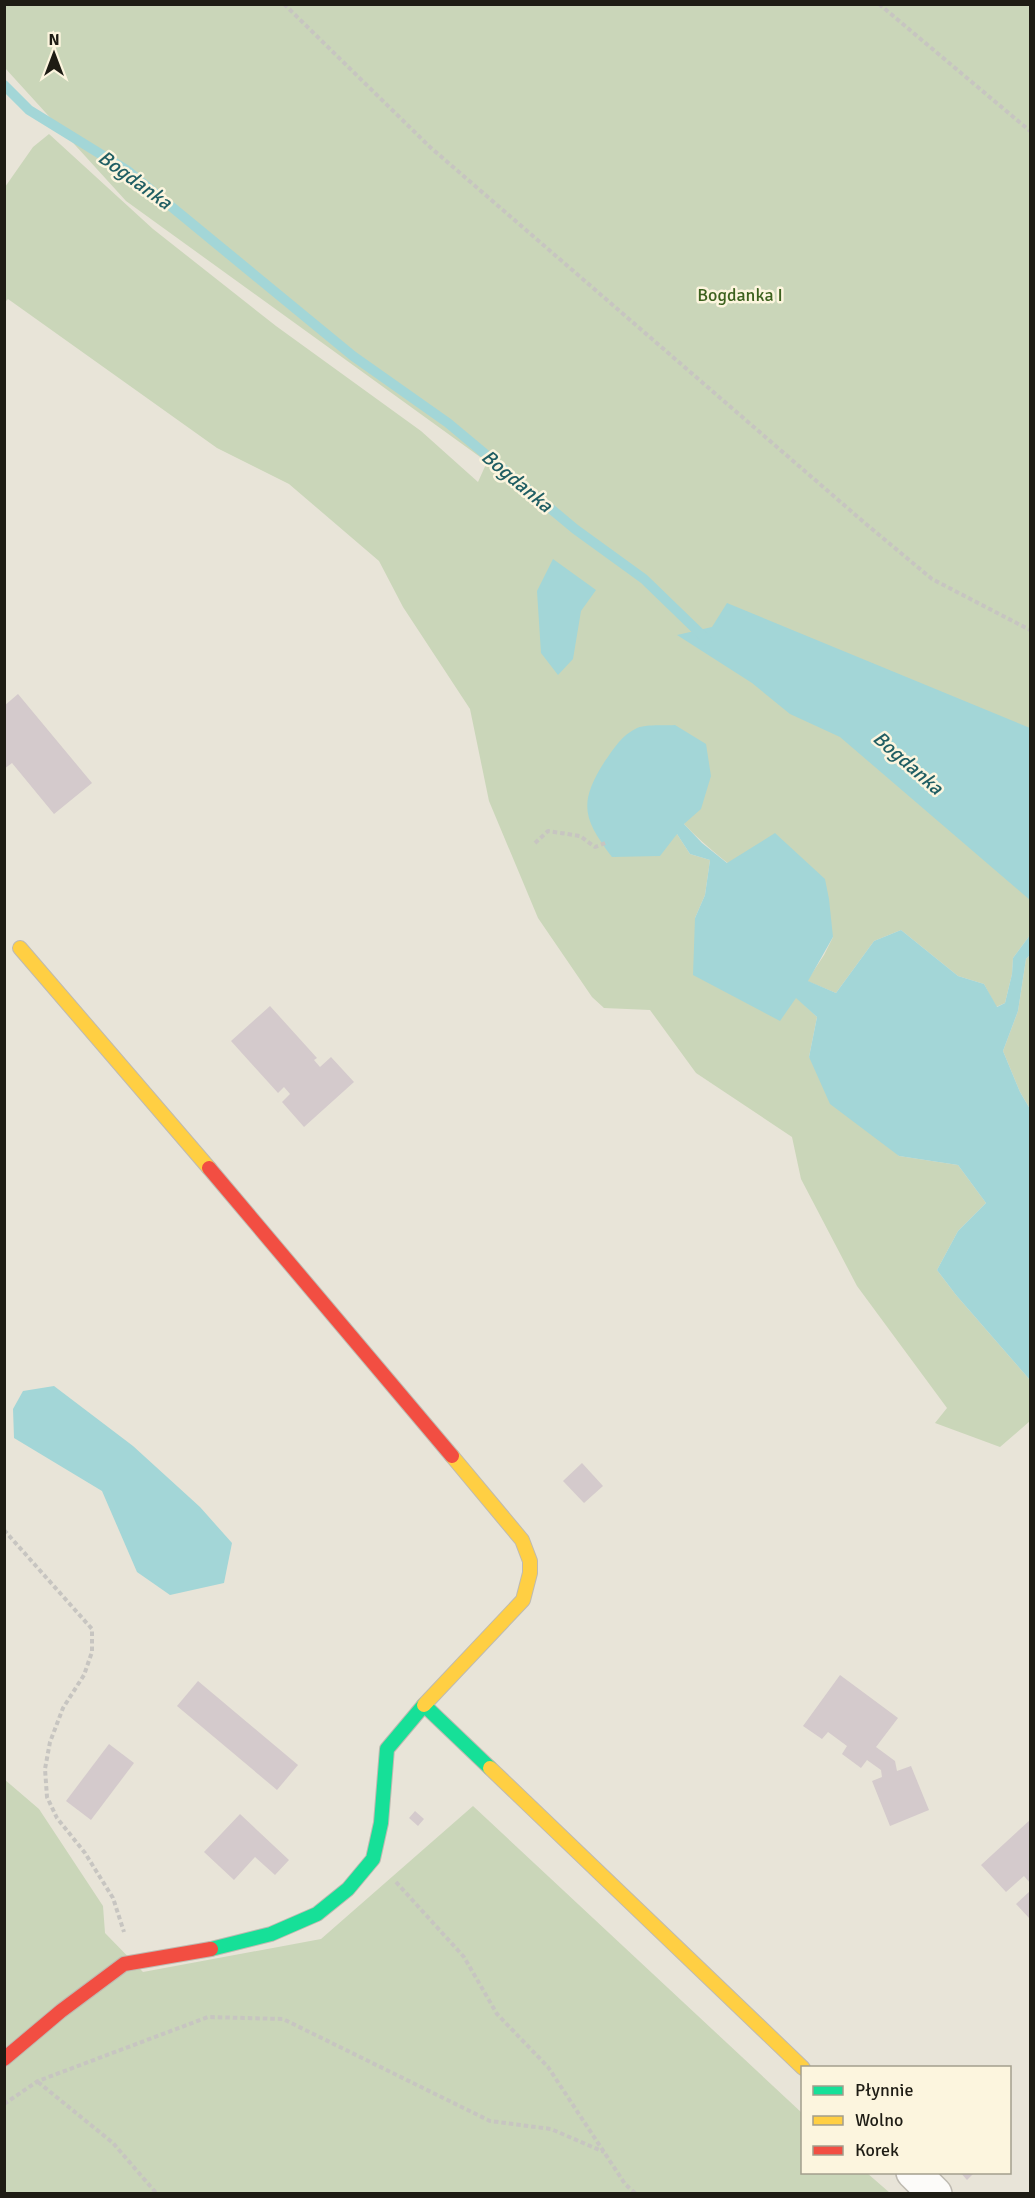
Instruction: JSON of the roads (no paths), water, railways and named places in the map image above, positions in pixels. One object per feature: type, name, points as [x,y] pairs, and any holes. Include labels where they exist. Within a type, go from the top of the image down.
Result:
[{"type":"street","points":[[4,2059],[61,2011],[124,1964],[226,1946],[271,1934],[317,1914],[348,1889],[373,1858],[381,1823],[387,1749],[424,1705],[523,1600],[529,1585],[530,1564],[527,1548],[516,1530],[20,948]]},
{"type":"street","points":[[424,1705],[802,2066]]},
{"type":"street","points":[[915,2174],[935,2193]]},
{"type":"water","points":[[553,559],[596,590],[581,611],[573,659],[558,675],[541,653],[537,591]]},
{"type":"water","points":[[727,603],[1030,728],[1030,900],[840,737],[790,714],[752,683],[677,635],[712,627]]},
{"type":"water","points":[[675,725],[706,744],[711,776],[701,809],[684,824],[702,843],[727,863],[775,833],[825,879],[833,937],[808,981],[836,993],[874,941],[901,930],[958,976],[984,984],[997,1007],[1005,1003],[1012,974],[1013,958],[1030,935],[1030,955],[1026,959],[1018,1011],[1003,1051],[1020,1092],[1030,1109],[1030,1380],[937,1270],[958,1231],[986,1203],[958,1165],[899,1156],[830,1104],[809,1057],[817,1017],[796,998],[780,1021],[693,975],[695,918],[705,895],[710,860],[690,854],[677,834],[660,856],[612,857],[595,832],[590,821],[588,800],[596,776],[615,747],[627,734],[637,728]]},
{"type":"water","points":[[54,1386],[133,1446],[200,1507],[232,1543],[224,1583],[170,1595],[137,1572],[102,1491],[14,1438],[13,1409],[23,1391]]},
{"type":"waterway","name":"Bogdanka","points":[[4,85],[29,110],[128,171],[353,356],[448,423],[575,529],[644,579],[707,640]]},
{"type":"park label","name":"Bogdanka I","points":[[740,295]]}]
